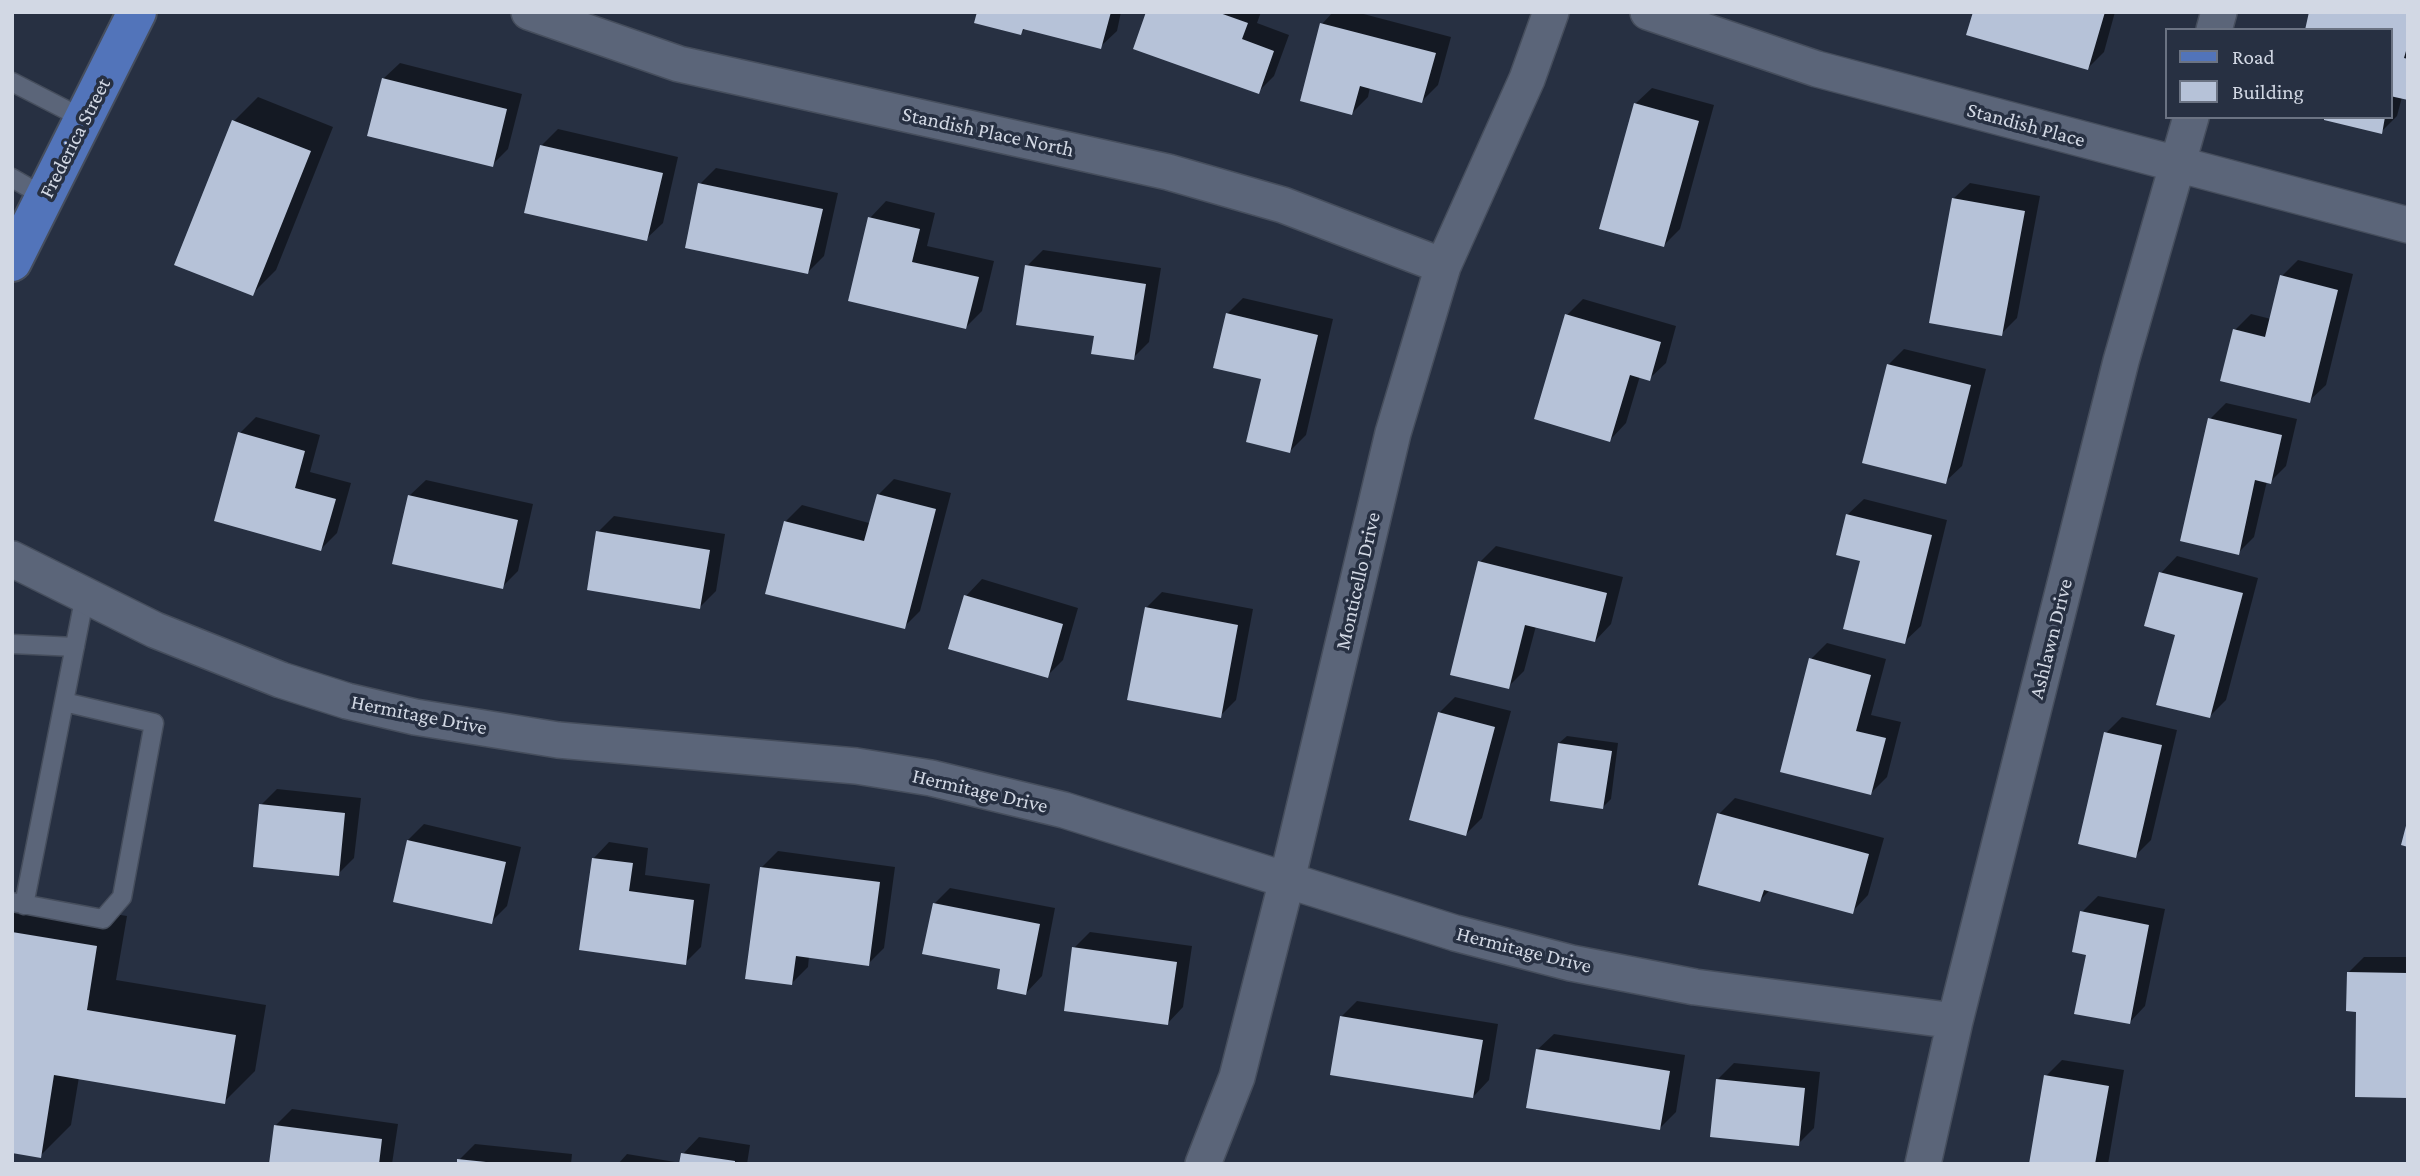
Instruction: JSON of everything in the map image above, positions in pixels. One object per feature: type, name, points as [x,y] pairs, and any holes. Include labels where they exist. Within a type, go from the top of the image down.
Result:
[{"type":"main road","name":"Frederica Street","points":[[12,262],[136,12]]},
{"type":"street","name":"Standish Place North","points":[[529,12],[679,64],[1168,172],[1283,205],[1443,266]]},
{"type":"street","name":"Monticello Drive","points":[[1203,1164],[1237,1077],[1287,880],[1393,433],[1443,266],[1527,79],[1552,12]]},
{"type":"street","name":"Standish Place","points":[[1648,12],[1817,69],[2408,225]]},
{"type":"street","name":"Ashlawn Drive","points":[[1923,1164],[1955,1021],[2121,361],[2190,119]]},
{"type":"street","name":"Hermitage Drive","points":[[12,559],[155,630],[281,680],[347,701],[415,717],[558,740],[856,766],[931,778],[1064,810],[1455,933],[1572,963],[1695,987],[1955,1021]]},
{"type":"lane","points":[[12,82],[84,119]]},
{"type":"lane","points":[[12,178],[45,197]]},
{"type":"lane","points":[[64,702],[154,723],[122,897],[103,919],[18,904],[64,702],[85,595]]},
{"type":"lane","points":[[12,644],[75,647]]},
{"type":"building","points":[[977,12],[1111,12],[1101,49],[1023,29],[1021,35],[974,23]]},
{"type":"building","points":[[1146,12],[1217,12],[1248,23],[1242,39],[1274,51],[1259,94],[1133,49]]},
{"type":"building","points":[[1973,12],[2105,12],[2088,70],[1966,35]]},
{"type":"building","points":[[2309,12],[2408,13],[2408,44],[2404,58],[2408,59],[2408,100],[2392,96],[2392,28],[2305,28]]},
{"type":"building","points":[[1320,23],[1436,53],[1422,103],[1360,86],[1352,115],[1300,101]]},
{"type":"building","points":[[382,78],[507,109],[493,167],[367,136]]},
{"type":"building","points":[[1634,103],[1699,121],[1664,247],[1599,229]]},
{"type":"building","points":[[2324,119],[2385,119],[2382,134]]},
{"type":"building","points":[[232,120],[311,151],[253,296],[174,265]]},
{"type":"building","points":[[540,145],[663,173],[647,241],[524,213]]},
{"type":"building","points":[[698,183],[823,209],[808,274],[685,248]]},
{"type":"building","points":[[1952,198],[2025,211],[2002,336],[1929,323]]},
{"type":"building","points":[[868,217],[920,229],[912,262],[979,277],[966,329],[848,301]]},
{"type":"building","points":[[1025,265],[1146,284],[1134,360],[1091,354],[1094,336],[1016,325]]},
{"type":"building","points":[[2280,275],[2338,290],[2310,403],[2220,381],[2233,329],[2265,337]]},
{"type":"building","points":[[1226,313],[1318,335],[1290,453],[1246,442],[1261,379],[1213,368]]},
{"type":"building","points":[[1565,314],[1661,342],[1650,381],[1630,375],[1610,442],[1534,419]]},
{"type":"building","points":[[1887,364],[1971,385],[1946,484],[1862,463]]},
{"type":"building","points":[[2208,418],[2282,435],[2271,484],[2255,480],[2239,555],[2180,541]]},
{"type":"building","points":[[238,432],[305,451],[295,488],[336,499],[321,551],[214,521]]},
{"type":"building","points":[[877,494],[936,509],[905,629],[765,594],[784,521],[864,541]]},
{"type":"building","points":[[408,495],[518,520],[503,589],[392,564]]},
{"type":"building","points":[[1846,514],[1932,535],[1905,644],[1843,629],[1860,561],[1836,555]]},
{"type":"building","points":[[596,531],[710,550],[700,609],[587,590]]},
{"type":"building","points":[[1478,561],[1607,593],[1595,642],[1525,625],[1509,689],[1450,675]]},
{"type":"building","points":[[2159,572],[2243,593],[2210,718],[2156,705],[2175,635],[2144,626]]},
{"type":"building","points":[[964,595],[1063,624],[1048,678],[948,649]]},
{"type":"building","points":[[1145,607],[1238,625],[1221,718],[1127,700]]},
{"type":"building","points":[[1809,658],[1871,675],[1856,731],[1886,738],[1871,795],[1780,772]]},
{"type":"building","points":[[1438,712],[1495,727],[1466,836],[1409,820]]},
{"type":"building","points":[[2104,732],[2162,745],[2136,858],[2078,844]]},
{"type":"building","points":[[1558,743],[1612,751],[1603,809],[1550,801]]},
{"type":"building","points":[[259,804],[345,813],[339,876],[253,867]]},
{"type":"building","points":[[1717,813],[1869,854],[1853,914],[1764,890],[1760,902],[1698,885]]},
{"type":"building","points":[[2408,822],[2408,847],[2401,845]]},
{"type":"building","points":[[407,840],[506,862],[492,924],[393,902]]},
{"type":"building","points":[[592,858],[633,863],[629,891],[694,900],[686,965],[579,950]]},
{"type":"building","points":[[760,867],[880,882],[869,966],[796,956],[792,985],[745,979]]},
{"type":"building","points":[[933,903],[1040,924],[1026,995],[997,989],[1000,969],[922,954]]},
{"type":"building","points":[[2080,911],[2149,925],[2130,1024],[2074,1014],[2086,955],[2072,952]]},
{"type":"building","points":[[12,932],[97,946],[87,1010],[236,1035],[225,1104],[54,1075],[41,1158],[12,1153]]},
{"type":"building","points":[[1072,947],[1177,962],[1168,1025],[1064,1011]]},
{"type":"building","points":[[2347,972],[2408,973],[2408,1098],[2355,1097],[2356,1012],[2346,1011]]},
{"type":"building","points":[[1340,1016],[1483,1040],[1473,1098],[1330,1075]]},
{"type":"building","points":[[1536,1049],[1670,1071],[1660,1130],[1526,1108]]},
{"type":"building","points":[[2044,1075],[2109,1086],[2095,1164],[2029,1164]]},
{"type":"building","points":[[1716,1079],[1805,1088],[1799,1146],[1710,1137]]},
{"type":"building","points":[[274,1125],[382,1139],[379,1164],[269,1164]]},
{"type":"building","points":[[681,1153],[735,1161],[735,1164],[679,1164]]},
{"type":"building","points":[[457,1159],[486,1162],[486,1164],[457,1164]]}]
